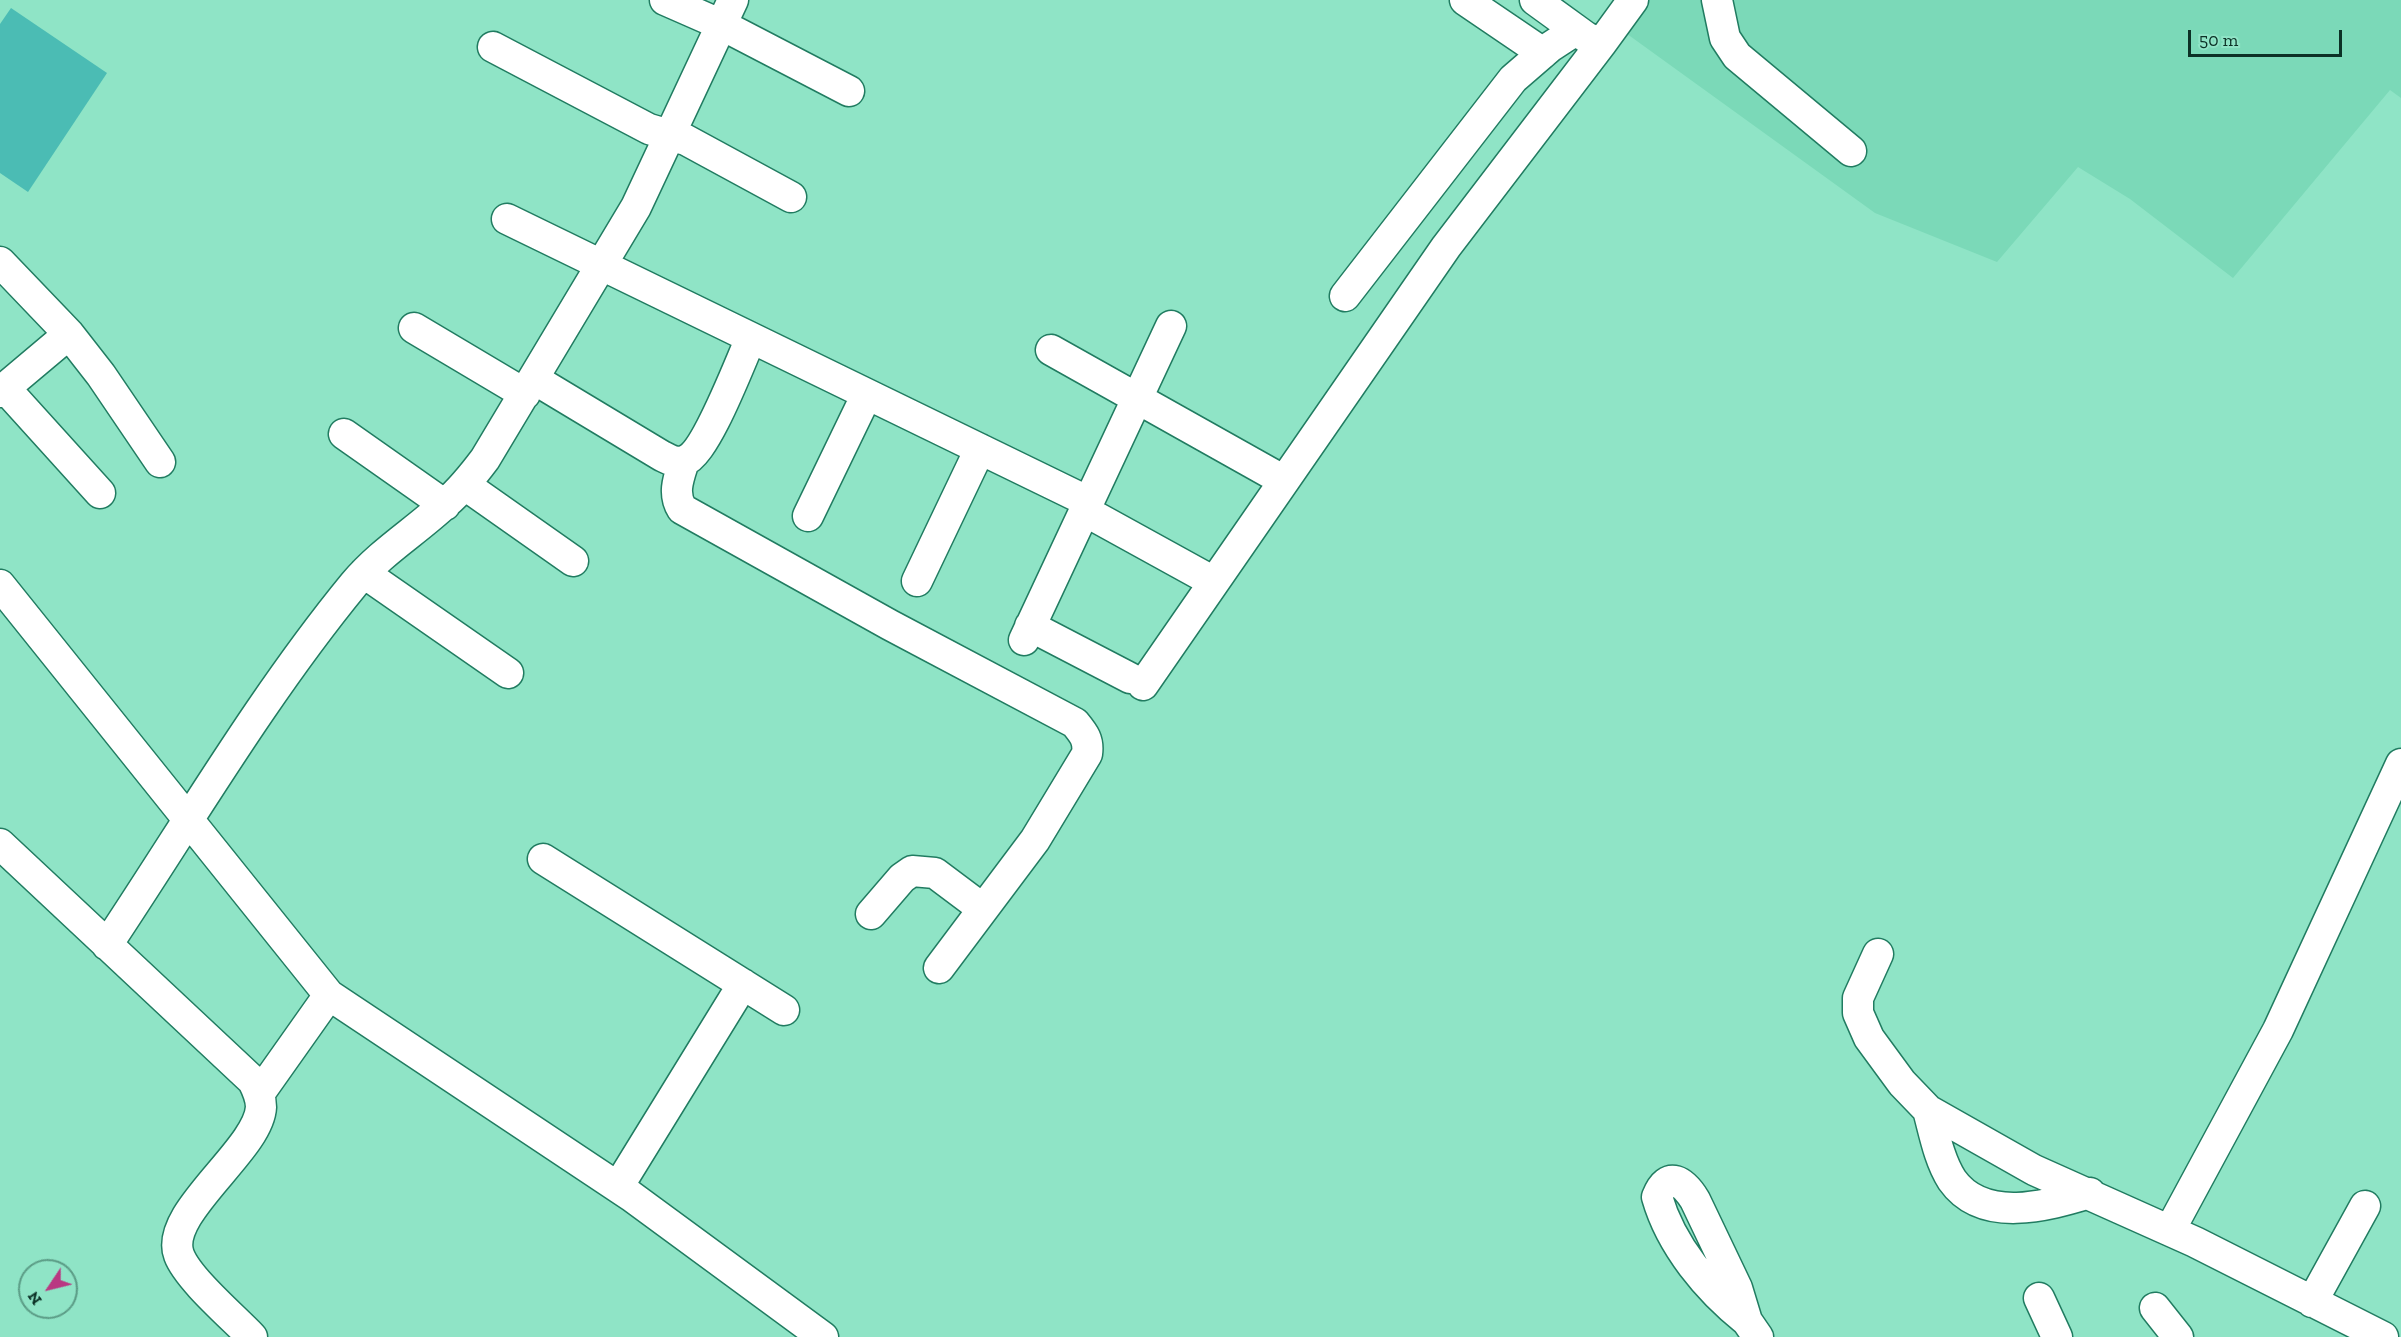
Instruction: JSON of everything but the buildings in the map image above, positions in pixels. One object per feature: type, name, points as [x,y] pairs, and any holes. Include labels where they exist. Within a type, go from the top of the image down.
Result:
[{"type":"street","points":[[665,0],[728,13],[849,91]]},
{"type":"street","points":[[1465,0],[1543,53]]},
{"type":"street","points":[[1534,0],[1589,37]]},
{"type":"street","points":[[1172,326],[1027,633],[1136,682],[1446,247],[1589,37],[1633,0]]},
{"type":"street","points":[[1717,0],[1725,38],[1737,56],[1851,152]]},
{"type":"street","points":[[107,945],[287,674],[364,573],[396,541],[454,495],[485,459],[636,207],[728,13]]},
{"type":"street","points":[[1345,296],[1501,93],[1543,53],[1589,37]]},
{"type":"street","points":[[493,47],[650,129],[686,140],[791,197]]},
{"type":"street","points":[[507,219],[980,449],[1087,507],[1203,576]]},
{"type":"street","points":[[0,262],[69,334],[101,375],[160,462]]},
{"type":"street","points":[[414,328],[674,462],[684,461]]},
{"type":"street","points":[[69,334],[2,390],[100,493]]},
{"type":"street","points":[[751,338],[703,444],[684,461],[677,485],[677,501],[682,509],[1075,723],[1089,745],[1087,754],[1035,840],[939,968]]},
{"type":"street","points":[[1051,350],[1272,474]]},
{"type":"street","points":[[808,516],[867,394]]},
{"type":"street","points":[[344,434],[573,561]]},
{"type":"street","points":[[917,581],[980,449]]},
{"type":"street","points":[[364,573],[508,673]]},
{"type":"street","points":[[0,585],[329,995],[618,1187],[824,1337]]},
{"type":"street","points":[[2170,1230],[2278,1030],[2401,764]]},
{"type":"street","points":[[0,844],[253,1081],[261,1106],[255,1126],[191,1210],[177,1240],[179,1256],[189,1272],[252,1337]]},
{"type":"street","points":[[543,859],[784,1011]]},
{"type":"street","points":[[871,914],[912,871],[935,873],[982,909]]},
{"type":"street","points":[[1878,954],[1858,998],[1858,1013],[1869,1038],[1902,1083],[1928,1110],[2034,1170],[2170,1230],[2383,1337]]},
{"type":"street","points":[[618,1187],[743,984]]},
{"type":"street","points":[[259,1094],[329,995]]},
{"type":"street","points":[[1928,1110],[1941,1154],[1952,1179],[1968,1196],[1989,1205],[2024,1208],[2047,1206],[2090,1193]]},
{"type":"street","points":[[2312,1302],[2365,1206]]},
{"type":"street","points":[[2039,1298],[2057,1337]]},
{"type":"street","points":[[2155,1308],[2178,1337]]},
{"type":"shaded area","points":[[1648,0],[2401,0],[2401,98],[2390,90],[2233,278],[2130,199],[2078,167],[1997,262],[1875,213],[1623,31]]}]
